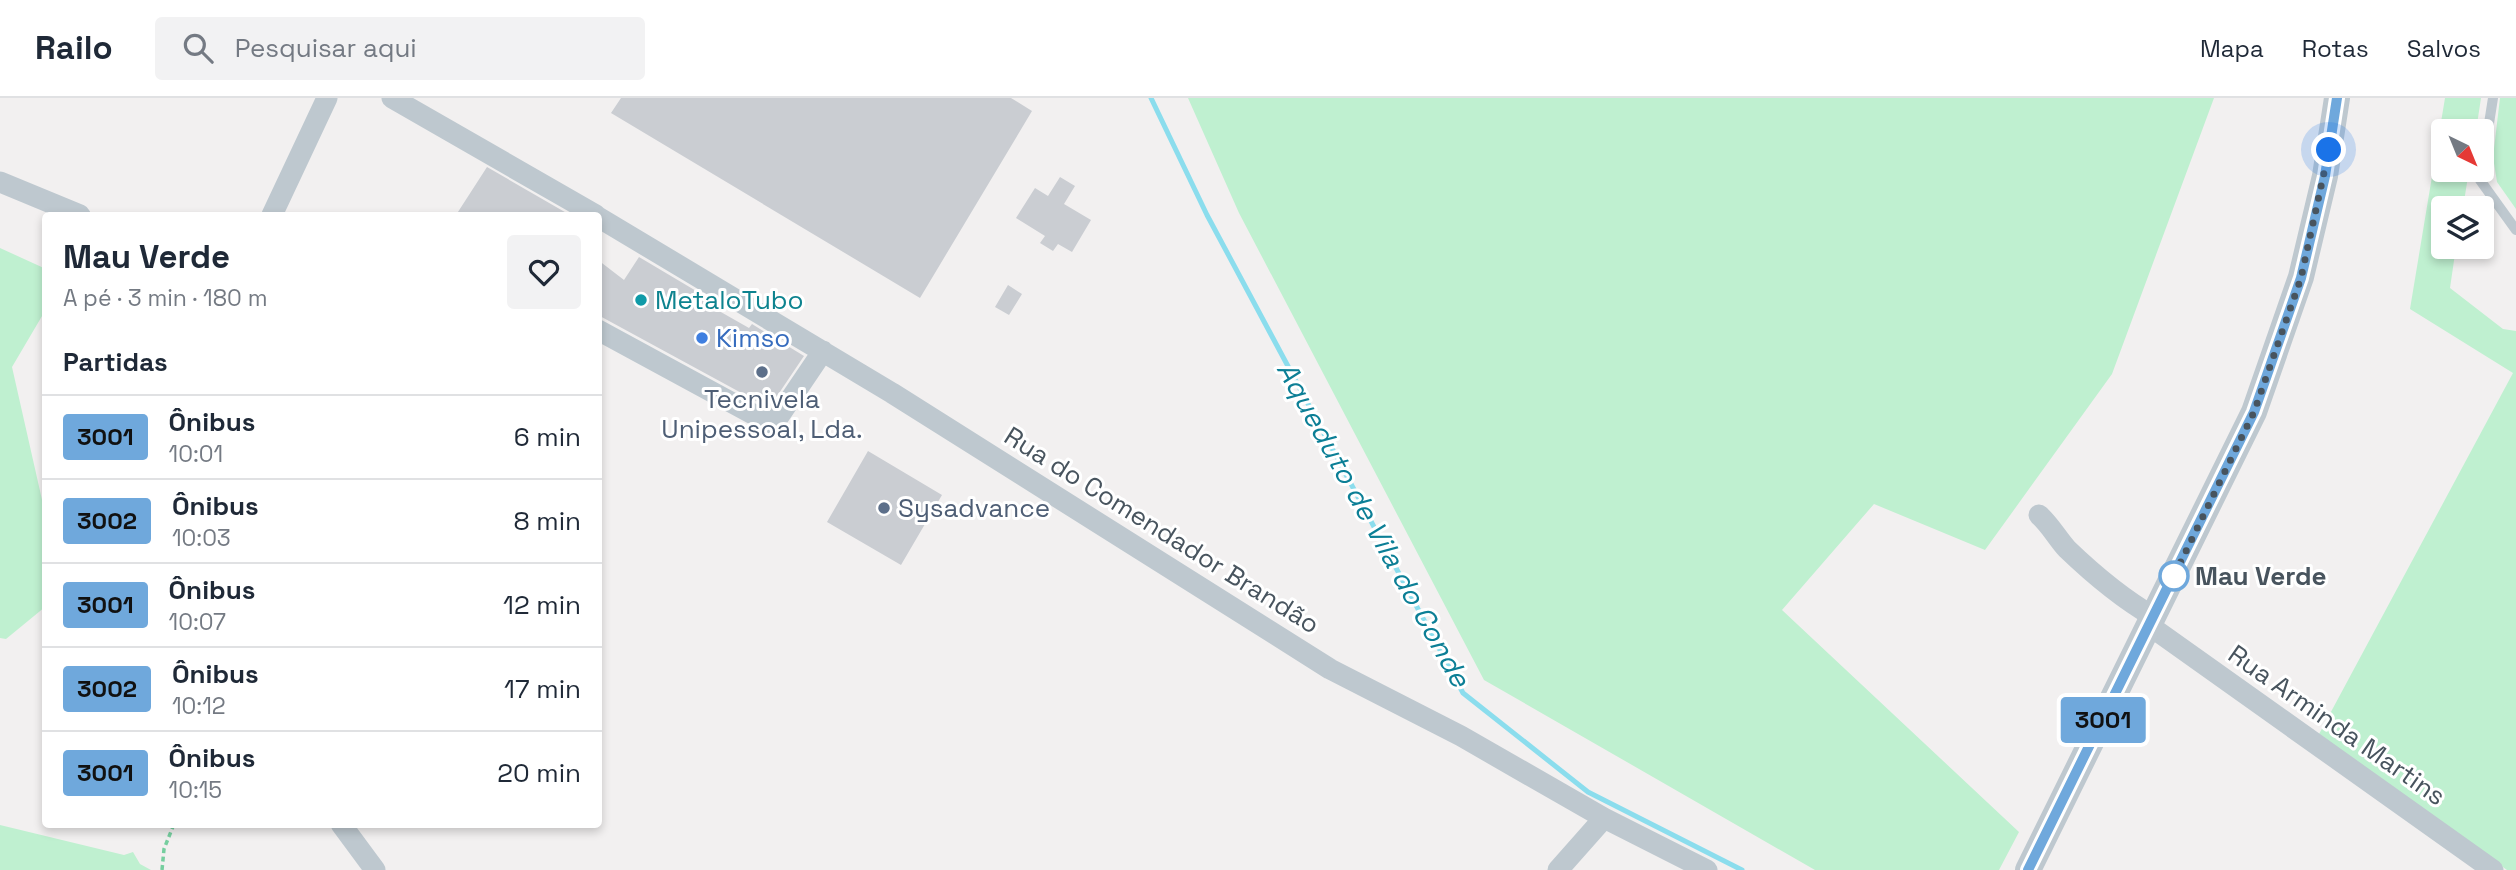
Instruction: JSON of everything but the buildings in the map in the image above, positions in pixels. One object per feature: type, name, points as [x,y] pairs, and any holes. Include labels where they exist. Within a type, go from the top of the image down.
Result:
[{"type":"street","points":[[273,212],[327,98]]},
{"type":"street","name":"Rua do Comendador Brandão","points":[[392,98],[590,212]]},
{"type":"street","points":[[2028,870],[2254,412],[2301,278],[2325,176],[2337,98]]},
{"type":"street","points":[[0,182],[73,212]]},
{"type":"street","name":"Rua do Comendador Brandão","points":[[602,219],[892,393],[1330,669],[1461,736],[1604,818],[1706,870]]},
{"type":"street","points":[[602,332],[774,425],[823,351]]},
{"type":"street","name":"Rua Arminda Martins","points":[[2039,515],[2053,528],[2065,547],[2152,622],[2493,870]]},
{"type":"street","points":[[1558,870],[1604,818]]},
{"type":"street","points":[[344,828],[375,870]]},
{"type":"lane","points":[[2489,119],[2493,98]]},
{"type":"lane","points":[[2481,182],[2516,230]]},
{"type":"path","points":[[162,870],[164,849],[172,828]]},
{"type":"green space","points":[[1188,98],[2214,98],[2112,374],[1985,550],[1874,504],[1782,610],[2019,832],[1999,870],[1815,870],[1484,680],[1239,213]]},
{"type":"green space","points":[[2445,98],[2481,98],[2478,119],[2442,119]]},
{"type":"green space","points":[[2500,98],[2516,98],[2516,209],[2497,182],[2494,149]]},
{"type":"green space","points":[[2431,182],[2467,182],[2465,196],[2431,196],[2431,259],[2454,259],[2450,288],[2503,329],[2516,331],[2516,870],[2507,870],[2318,736],[2513,373],[2410,309]]},
{"type":"green space","points":[[0,248],[42,267],[42,316],[12,367],[42,500],[42,609],[6,639],[0,638]]},
{"type":"green space","points":[[0,825],[124,855],[133,852],[140,864],[151,870],[0,870]]},
{"type":"waterway","name":"Aqueduto de Vila do Conde","points":[[1151,98],[1207,215],[1463,693],[1588,792],[1742,870]]},
{"type":"bus line","name":"3001","points":[[2028,870],[2254,412],[2301,278],[2325,176],[2337,98]]},
{"type":"place","name":"MetaloTubo","points":[[641,300]]},
{"type":"place","name":"Kimso","points":[[702,338]]},
{"type":"place","name":"Tecnivela Unipessoal, Lda.","points":[[762,372]]},
{"type":"place","name":"Sysadvance","points":[[884,508]]},
{"type":"place","name":"Mau Verde","points":[[2174,576]]},
{"type":"route","points":[[2174,576],[2169,586],[2254,412],[2301,278],[2329,150]]}]
